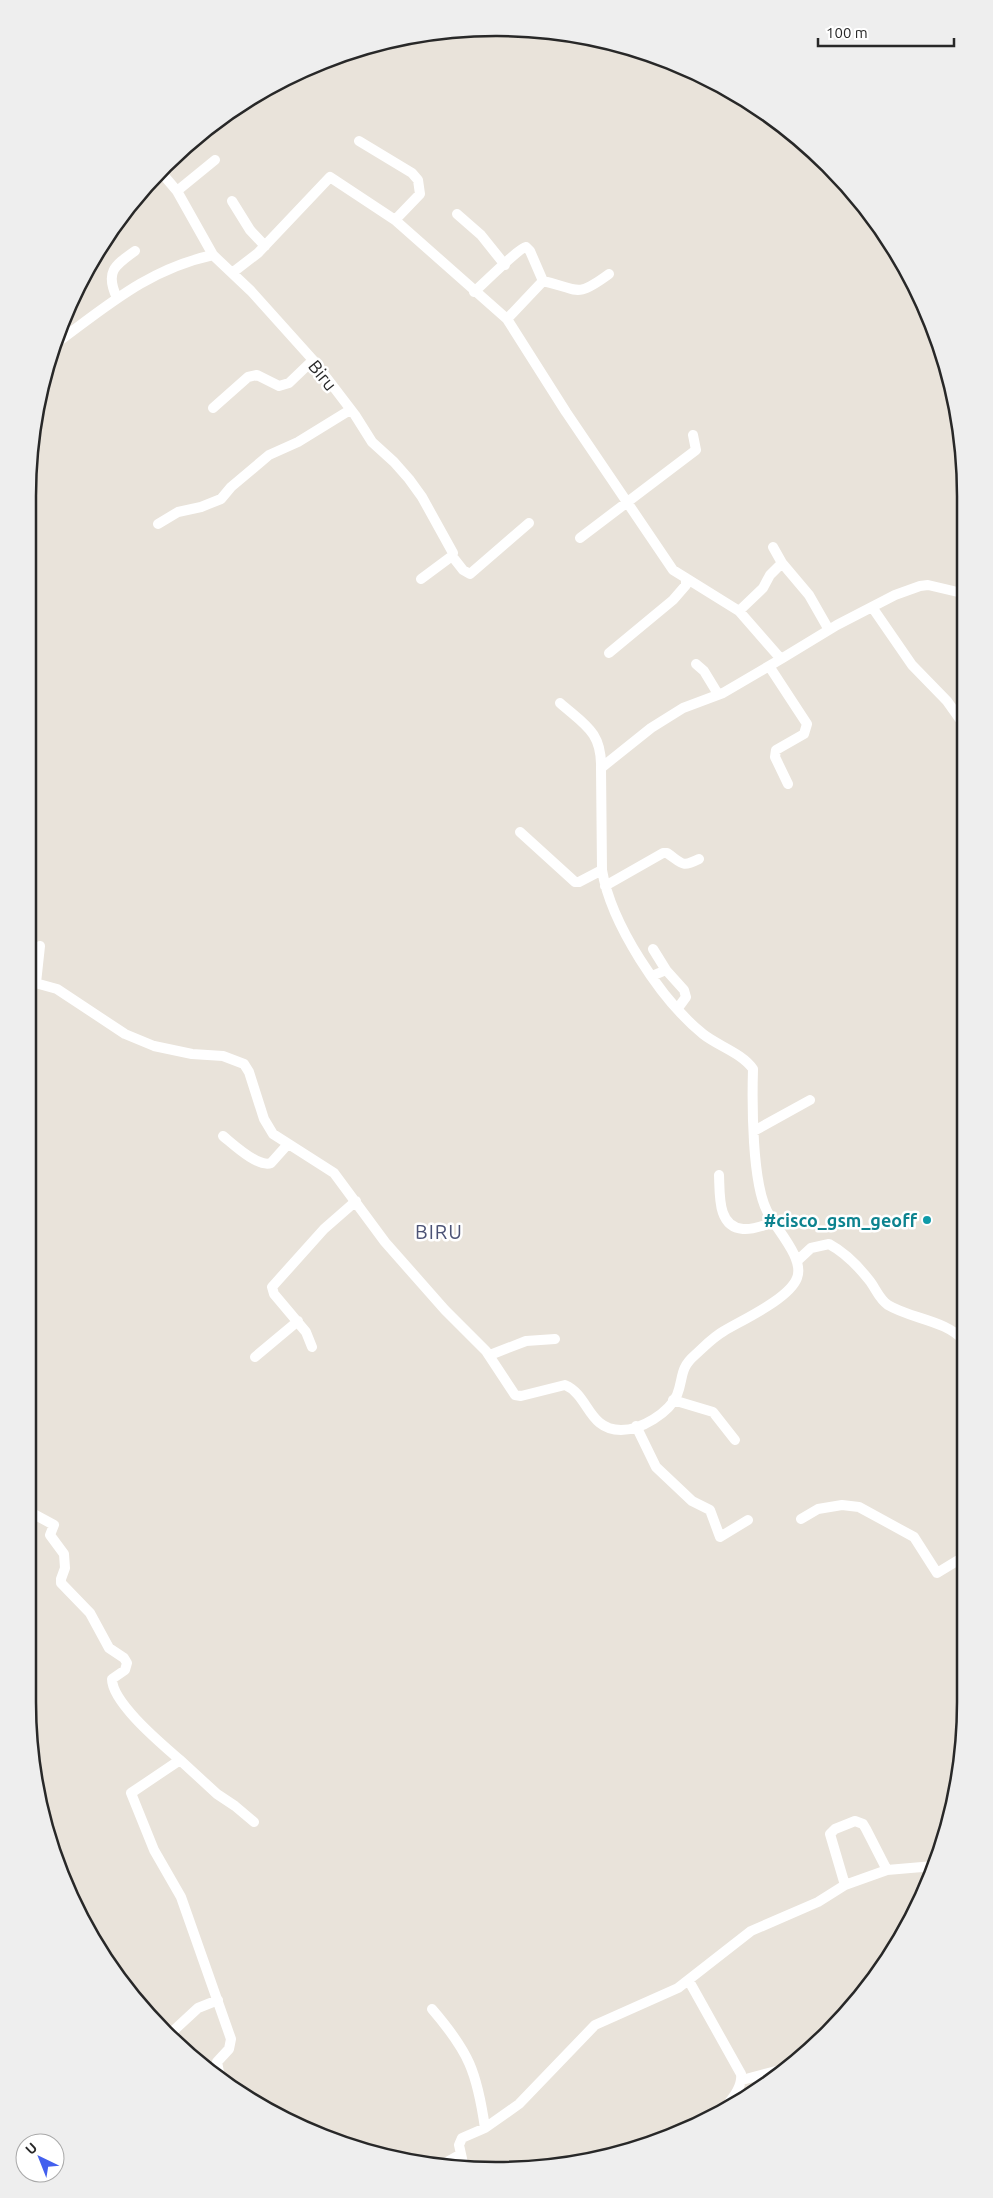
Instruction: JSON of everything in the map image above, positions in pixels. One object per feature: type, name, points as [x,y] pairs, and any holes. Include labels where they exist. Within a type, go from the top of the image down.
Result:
[{"type":"street","points":[[360,141],[412,173],[418,180],[420,194],[395,220]]},
{"type":"street","points":[[177,191],[214,160]]},
{"type":"street","name":"Biru","points":[[165,177],[177,191],[213,256],[251,291],[313,360],[372,442],[394,462],[422,497],[452,550],[452,556]]},
{"type":"street","points":[[232,273],[264,246],[330,177],[395,220],[507,320],[672,570],[739,611],[781,659]]},
{"type":"street","points":[[232,201],[250,230],[264,246]]},
{"type":"street","points":[[457,214],[481,236],[505,265]]},
{"type":"street","points":[[474,292],[505,265],[518,250],[526,247],[530,251],[543,281],[568,290],[579,290],[596,284],[609,274]]},
{"type":"street","points":[[117,298],[110,281],[112,272],[135,251]]},
{"type":"street","points":[[65,336],[145,280],[191,260],[213,256]]},
{"type":"street","points":[[507,320],[543,281]]},
{"type":"street","points":[[213,408],[248,378],[257,374],[279,386],[289,382],[313,360]]},
{"type":"street","points":[[158,524],[178,512],[201,508],[221,499],[231,487],[269,455],[298,442],[350,410]]},
{"type":"street","points":[[580,538],[696,450],[693,435]]},
{"type":"street","points":[[421,579],[452,556],[463,570],[470,574],[529,523]]},
{"type":"street","points":[[773,547],[782,563],[809,595],[829,630]]},
{"type":"street","points":[[739,611],[763,588],[770,575],[782,563]]},
{"type":"street","points":[[609,653],[680,594],[686,585],[686,578]]},
{"type":"street","points":[[602,768],[651,728],[682,708],[718,694],[872,607],[920,586],[928,585],[957,592]]},
{"type":"street","points":[[872,607],[912,664],[947,701],[957,715]]},
{"type":"street","points":[[696,664],[704,672],[718,694]]},
{"type":"street","points":[[769,666],[806,724],[804,734],[776,750],[775,756],[788,784]]},
{"type":"street","points":[[36,983],[57,989],[125,1034],[154,1046],[192,1054],[223,1056],[237,1060],[250,1072],[268,1126],[273,1134],[329,1168],[356,1201],[385,1242],[434,1298],[490,1355],[510,1391],[515,1395],[521,1396],[565,1385],[576,1393],[594,1420],[604,1426],[621,1430],[636,1426],[659,1414],[673,1400],[682,1369],[693,1356],[722,1331],[758,1313],[787,1290],[797,1278],[797,1260],[774,1222],[760,1193],[754,1131],[753,1069],[704,1035],[678,1008],[640,961],[605,886],[602,870],[602,751],[595,736],[560,703]]},
{"type":"street","points":[[520,832],[575,882],[579,882],[602,870]]},
{"type":"street","points":[[605,886],[663,853],[667,853],[680,864],[699,859]]},
{"type":"street","points":[[36,964],[40,946]]},
{"type":"street","points":[[653,949],[666,970],[686,994],[678,1008]]},
{"type":"street","points":[[652,976],[666,970]]},
{"type":"street","points":[[754,1131],[810,1100]]},
{"type":"street","points":[[223,1136],[258,1162],[267,1164],[288,1144]]},
{"type":"street","points":[[719,1175],[721,1209],[729,1224],[745,1230],[774,1222]]},
{"type":"street","points":[[312,1347],[306,1332],[274,1294],[274,1284],[324,1229],[356,1201]]},
{"type":"street","points":[[797,1260],[811,1248],[828,1244],[842,1251],[862,1272],[885,1303],[901,1312],[944,1327],[957,1337]]},
{"type":"street","points":[[255,1357],[298,1321]]},
{"type":"street","points":[[490,1355],[526,1340],[555,1339]]},
{"type":"street","points":[[673,1400],[713,1412],[735,1440]]},
{"type":"street","points":[[636,1426],[656,1466],[687,1496],[710,1510],[718,1535],[722,1536],[748,1520]]},
{"type":"street","points":[[801,1519],[818,1509],[842,1505],[859,1507],[914,1537],[937,1573],[957,1561]]},
{"type":"street","points":[[36,1515],[54,1525],[50,1535],[64,1554],[66,1561],[60,1579],[61,1583],[90,1614],[109,1648],[124,1658],[127,1663],[125,1670],[112,1679],[112,1683],[123,1702],[142,1728],[216,1794],[235,1806],[254,1822]]},
{"type":"street","points":[[180,1760],[132,1791],[131,1794],[154,1850],[181,1897],[232,2042],[229,2049],[219,2058],[218,2068]]},
{"type":"street","points":[[845,1884],[830,1834],[835,1829],[855,1821],[863,1824],[887,1870]]},
{"type":"street","points":[[462,2159],[459,2141],[485,2128],[519,2104],[595,2025],[689,1981],[751,1931],[818,1902],[845,1884],[887,1870],[926,1867]]},
{"type":"street","points":[[689,1981],[739,2068],[742,2080]]},
{"type":"street","points":[[174,2030],[198,2008],[218,2000]]},
{"type":"street","points":[[432,2009],[452,2031],[473,2067],[480,2092],[485,2128]]},
{"type":"street","points":[[731,2097],[742,2080],[768,2073]]},
{"type":"place","name":"#cisco_gsm_geoff","points":[[927,1220]]},
{"type":"district","name":"BIRU","points":[[439,1231]]}]
